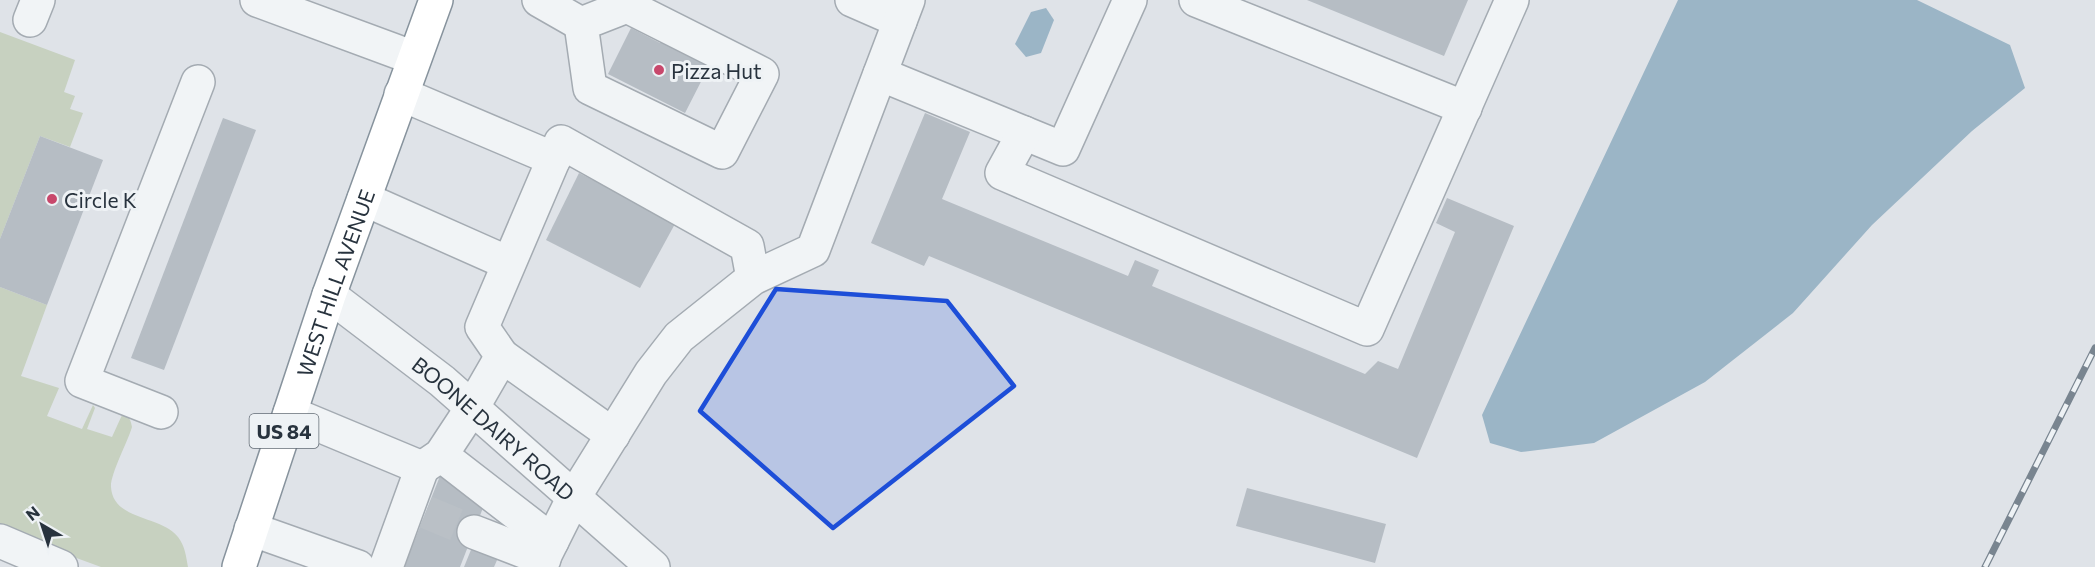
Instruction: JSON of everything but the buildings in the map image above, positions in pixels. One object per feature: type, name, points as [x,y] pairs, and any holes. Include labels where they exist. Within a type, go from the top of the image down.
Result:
[{"type":"highway","name":"WEST HILL AVENUE","points":[[239,567],[329,295],[436,0]]},
{"type":"street","points":[[257,0],[414,58]]},
{"type":"street","points":[[539,0],[580,24]]},
{"type":"street","points":[[545,556],[574,497],[651,373],[679,337],[753,278],[813,250],[904,10],[852,0]]},
{"type":"street","points":[[880,74],[1063,149],[1130,0]]},
{"type":"street","points":[[1196,0],[1465,108]]},
{"type":"street","points":[[1024,133],[1002,173],[1367,329],[1512,0]]},
{"type":"street","points":[[627,6],[762,74],[722,152],[590,88],[580,24],[627,6]]},
{"type":"street","points":[[161,412],[82,381],[198,82]]},
{"type":"street","points":[[401,94],[554,159]]},
{"type":"street","points":[[613,435],[502,356],[482,327],[561,142],[747,246],[753,278]]},
{"type":"street","points":[[364,199],[508,263]]},
{"type":"street","name":"BOONE DAIRY ROAD","points":[[329,295],[442,381],[653,567]]},
{"type":"street","points":[[386,567],[417,509],[431,461],[472,408],[502,356]]},
{"type":"street","points":[[290,413],[431,461],[545,556]]},
{"type":"street","points":[[251,529],[358,567]]},
{"type":"street","points":[[474,532],[545,556]]},
{"type":"street","points":[[0,540],[41,563]]},
{"type":"highlighted area","points":[[776,289],[947,301],[1014,386],[833,528],[700,411]]},
{"type":"green space","points":[[0,32],[75,60],[64,92],[75,96],[70,109],[83,113],[70,147],[40,136],[0,239]]},
{"type":"green space","points":[[0,287],[47,305],[21,376],[59,388],[47,416],[82,429],[93,405],[95,408],[87,429],[112,437],[122,415],[129,418],[132,427],[111,482],[114,498],[129,512],[161,525],[178,537],[184,548],[188,567],[101,567],[0,530]]},
{"type":"water","points":[[1678,0],[1917,0],[2010,45],[2025,88],[1972,131],[1872,225],[1793,313],[1705,382],[1594,443],[1521,452],[1490,443],[1482,415]]},
{"type":"water","points":[[1046,8],[1054,20],[1041,53],[1026,57],[1015,44],[1031,12]]},
{"type":"tunnel","points":[[426,512],[474,532]]},
{"type":"railway","points":[[1985,567],[2095,348]]},
{"type":"place","name":"Pizza Hut","points":[[659,70]]},
{"type":"place","name":"Circle K","points":[[52,199]]}]
